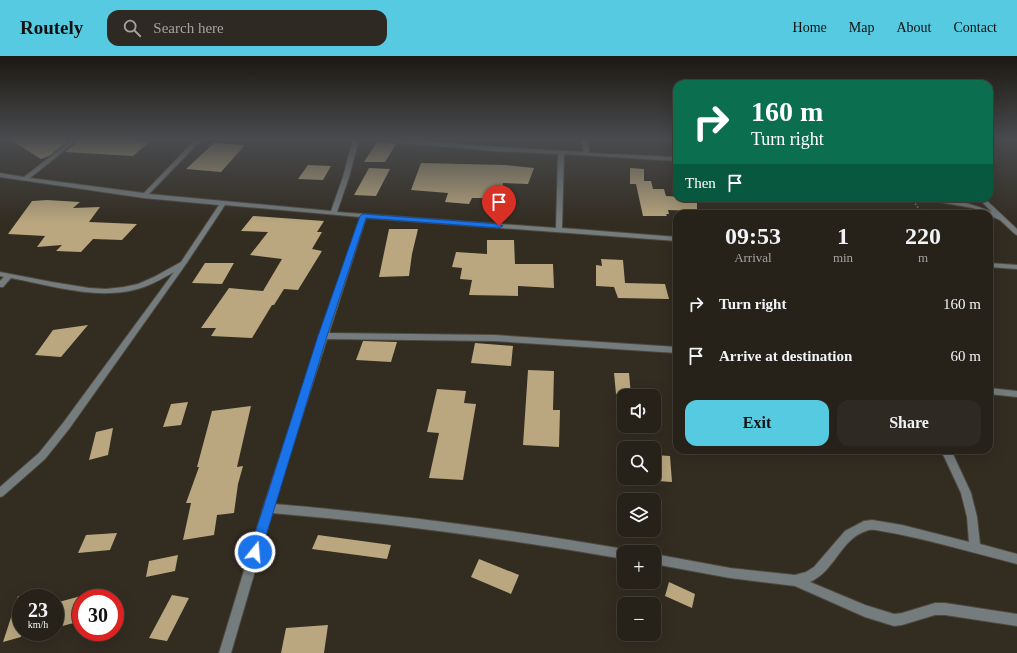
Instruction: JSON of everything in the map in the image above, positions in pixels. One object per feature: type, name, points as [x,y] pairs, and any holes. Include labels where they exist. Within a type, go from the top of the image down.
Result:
[{"type":"street","points":[[25,179],[40,167]]},
{"type":"street","points":[[144,196],[170,167]]},
{"type":"street","points":[[333,214],[349,167]]},
{"type":"street","points":[[559,230],[561,167]]},
{"type":"street","points":[[0,175],[144,196],[222,205],[673,239]]},
{"type":"street","points":[[949,202],[975,207],[982,210]]},
{"type":"street","points":[[985,202],[1017,233]]},
{"type":"street","points":[[0,493],[42,456],[66,426],[184,263],[222,205]]},
{"type":"street","points":[[993,215],[1003,219]]},
{"type":"street","points":[[225,653],[268,508],[322,336],[363,216]]},
{"type":"street","points":[[0,274],[86,290],[114,291],[140,286],[184,263]]},
{"type":"street","points":[[993,265],[1017,267]]},
{"type":"street","points":[[0,285],[10,275]]},
{"type":"street","points":[[322,336],[494,338],[673,350]]},
{"type":"street","points":[[993,391],[1017,394]]},
{"type":"street","points":[[948,454],[966,493],[972,517],[975,549]]},
{"type":"street","points":[[268,508],[344,514],[433,524],[529,537],[617,553]]},
{"type":"street","points":[[795,581],[809,577],[818,571],[849,535],[864,526],[884,525],[1017,559]]},
{"type":"street","points":[[661,560],[730,573],[795,581],[865,611],[894,620],[935,609],[945,609],[1017,620]]},
{"type":"building","points":[[188,167],[226,167],[221,172],[186,169]]},
{"type":"building","points":[[307,167],[331,167],[323,180],[298,179]]},
{"type":"building","points":[[420,167],[534,168],[528,184],[503,183],[501,198],[472,198],[469,204],[445,202],[448,193],[411,190]]},
{"type":"building","points":[[369,168],[390,169],[376,196],[354,195]]},
{"type":"building","points":[[630,168],[644,169],[644,181],[651,181],[653,189],[664,189],[666,196],[673,196],[673,202],[697,202],[697,210],[668,210],[669,214],[666,214],[667,216],[643,216],[636,184],[630,184]]},
{"type":"building","points":[[47,200],[80,202],[73,208],[100,207],[89,222],[137,224],[122,240],[93,239],[81,252],[56,251],[62,245],[37,247],[45,236],[8,234],[32,201]]},
{"type":"building","points":[[253,216],[324,221],[317,232],[322,232],[312,249],[322,251],[298,290],[284,289],[274,305],[272,305],[252,338],[211,336],[216,328],[201,328],[229,288],[263,291],[282,259],[250,255],[268,232],[241,231]]},
{"type":"building","points":[[389,229],[418,229],[409,276],[379,277]]},
{"type":"building","points":[[487,240],[514,240],[515,264],[553,264],[554,288],[518,286],[518,296],[469,295],[472,280],[460,279],[462,268],[452,267],[456,252],[487,254]]},
{"type":"building","points":[[601,259],[623,260],[625,283],[665,284],[669,299],[618,298],[614,287],[596,286],[596,265],[602,266]]},
{"type":"building","points":[[205,263],[234,263],[222,284],[192,283]]},
{"type":"building","points":[[88,325],[61,357],[35,355],[53,330]]},
{"type":"building","points":[[363,341],[397,342],[391,362],[356,360]]},
{"type":"building","points":[[475,343],[513,346],[511,366],[471,363]]},
{"type":"building","points":[[528,370],[554,371],[553,410],[560,410],[559,447],[523,445]]},
{"type":"building","points":[[614,373],[629,373],[630,389],[617,389],[616,394]]},
{"type":"building","points":[[437,389],[466,391],[464,403],[476,404],[463,480],[429,478],[439,433],[427,432]]},
{"type":"building","points":[[188,402],[181,425],[163,427],[171,404]]},
{"type":"building","points":[[251,406],[237,467],[243,466],[238,484],[234,513],[217,515],[214,535],[183,540],[191,503],[186,503],[199,467],[197,467],[212,411]]},
{"type":"building","points":[[113,428],[108,455],[89,460],[96,432]]},
{"type":"building","points":[[661,455],[670,456],[672,482],[661,481]]},
{"type":"building","points":[[117,533],[110,550],[78,553],[86,535]]},
{"type":"building","points":[[318,535],[391,545],[387,559],[312,549]]},
{"type":"building","points":[[178,555],[175,571],[146,577],[149,561]]},
{"type":"building","points":[[479,559],[519,575],[511,594],[471,577]]},
{"type":"building","points":[[669,582],[695,594],[692,608],[665,596]]},
{"type":"building","points":[[172,595],[189,598],[167,641],[149,638]]},
{"type":"building","points":[[72,598],[72,623],[64,626],[64,601]]},
{"type":"building","points":[[12,614],[12,640],[3,642]]},
{"type":"building","points":[[328,625],[324,653],[281,653],[286,628]]},
{"type":"route","points":[[255,552],[322,336],[363,216],[499,226]]}]
